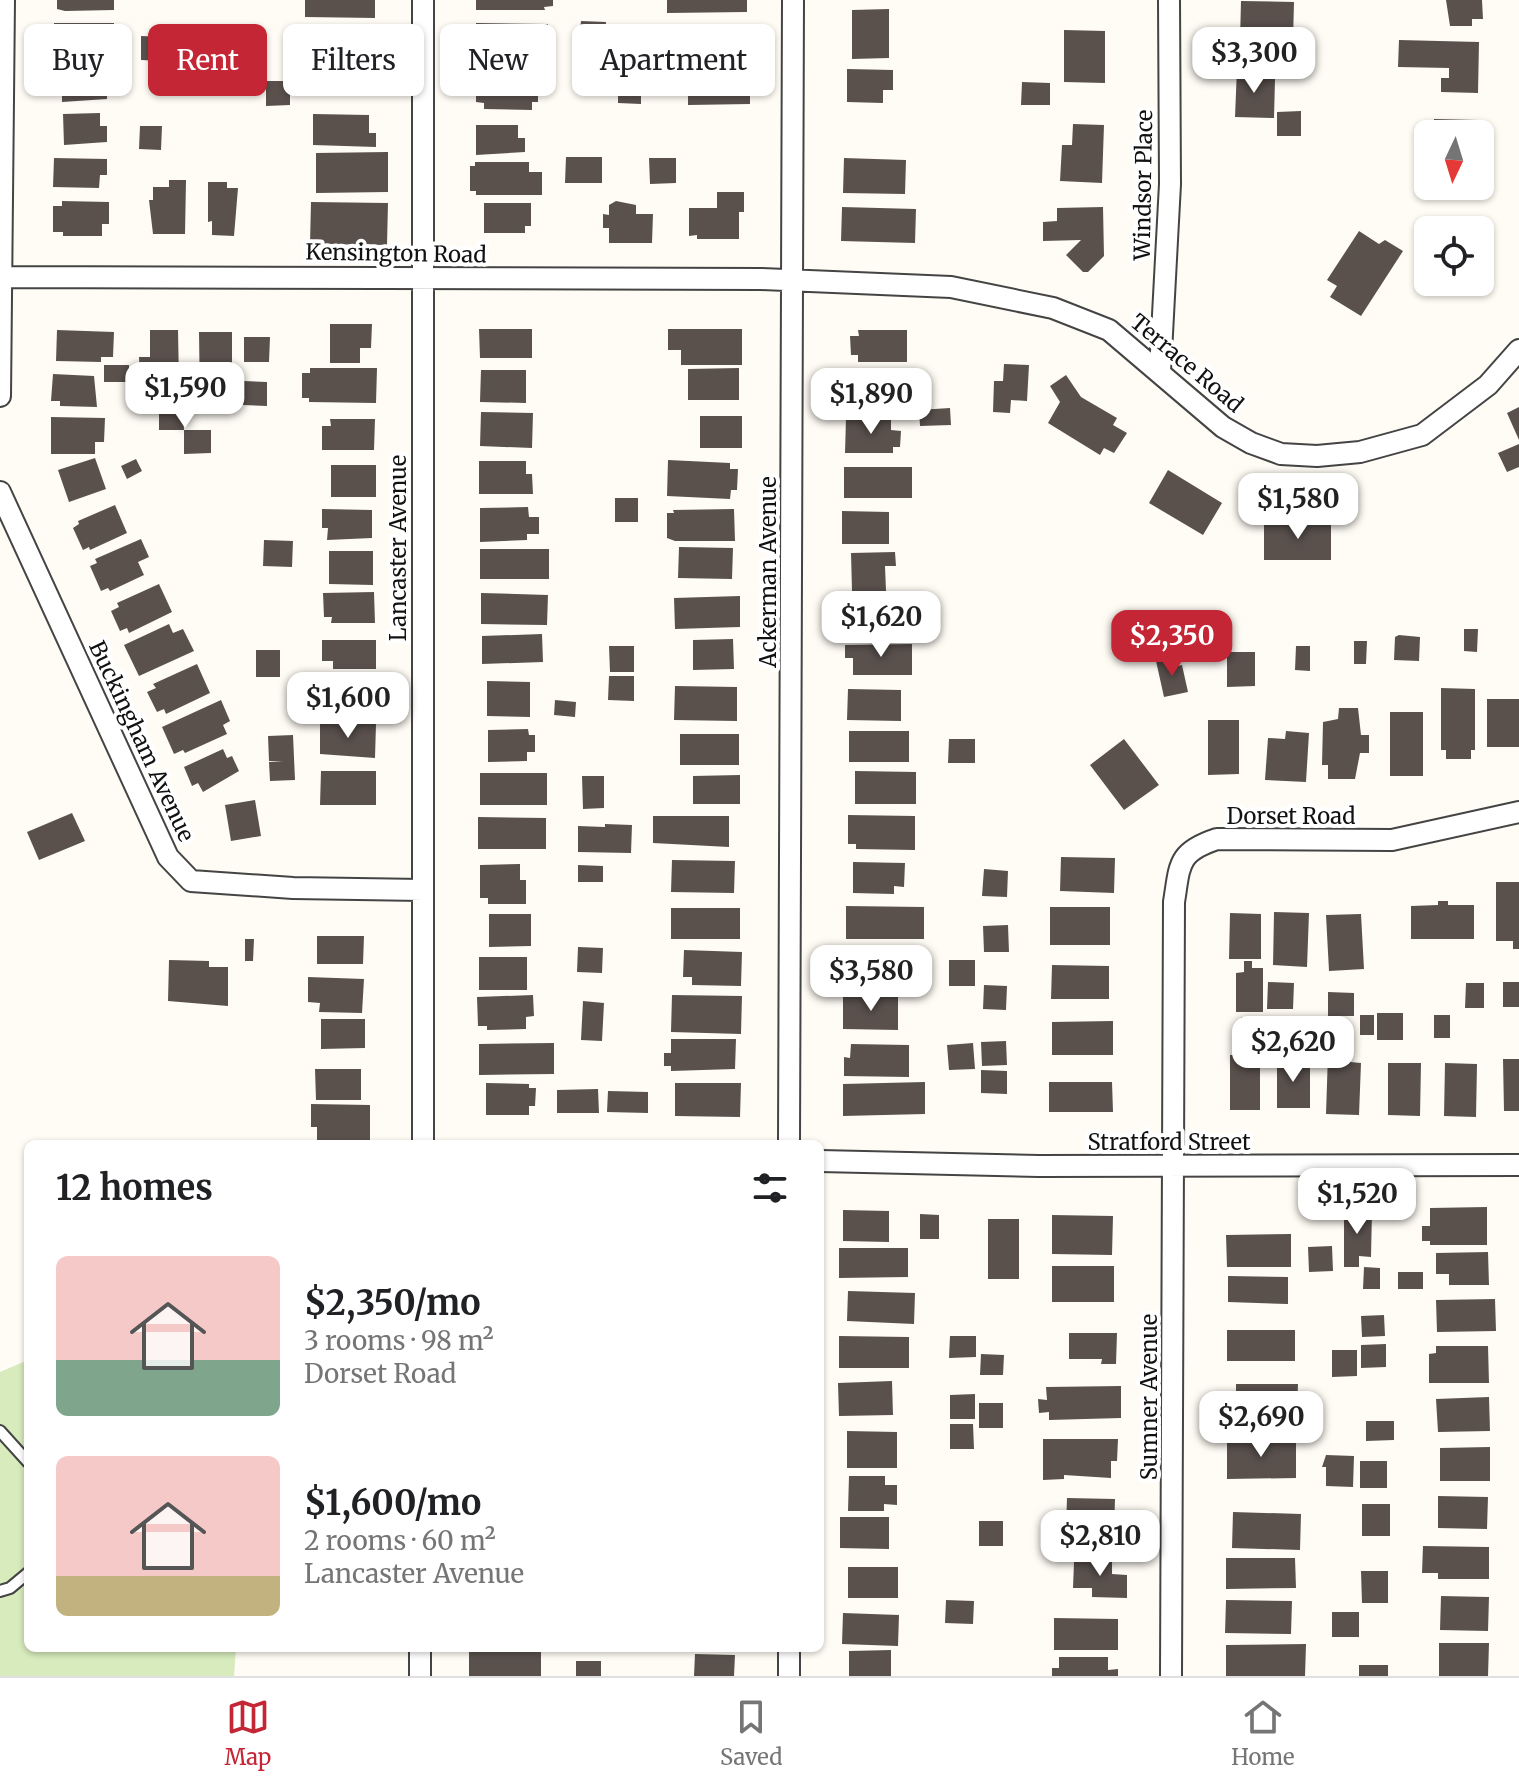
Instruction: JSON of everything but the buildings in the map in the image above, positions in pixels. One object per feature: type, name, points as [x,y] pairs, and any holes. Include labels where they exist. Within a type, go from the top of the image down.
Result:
[{"type":"street","points":[[0,396],[4,0]]},
{"type":"street","name":"Lancaster Avenue","points":[[423,0],[423,1140]]},
{"type":"street","name":"Ackerman Avenue","points":[[789,1140],[793,0]]},
{"type":"street","name":"Windsor Place","points":[[1160,371],[1170,184],[1169,0]]},
{"type":"street","name":"Kensington Road","points":[[2,277],[423,276],[791,281]]},
{"type":"street","name":"Terrace Road","points":[[791,281],[951,287],[1053,308],[1109,330],[1223,427],[1251,443],[1281,454],[1317,456],[1360,452],[1422,435],[1488,385],[1519,350]]},
{"type":"street","name":"Buckingham Avenue","points":[[0,492],[168,857],[183,876],[191,881],[293,888],[422,890]]},
{"type":"street","name":"Dorset Road","points":[[1174,1167],[1174,902],[1181,860],[1194,847],[1217,839],[1392,840],[1519,812]]},
{"type":"street","name":"Stratford Street","points":[[824,1161],[1174,1167],[1519,1165]]},
{"type":"street","name":"Sumner Avenue","points":[[1171,1676],[1174,1167]]},
{"type":"street","points":[[420,1652],[420,1676]]},
{"type":"street","points":[[789,1652],[789,1676]]},
{"type":"lane","points":[[0,1431],[24,1458]]},
{"type":"lane","points":[[0,1591],[10,1588],[24,1576]]},
{"type":"green space","points":[[24,1362],[24,1652],[236,1652],[234,1676],[0,1676],[0,1372]]}]
